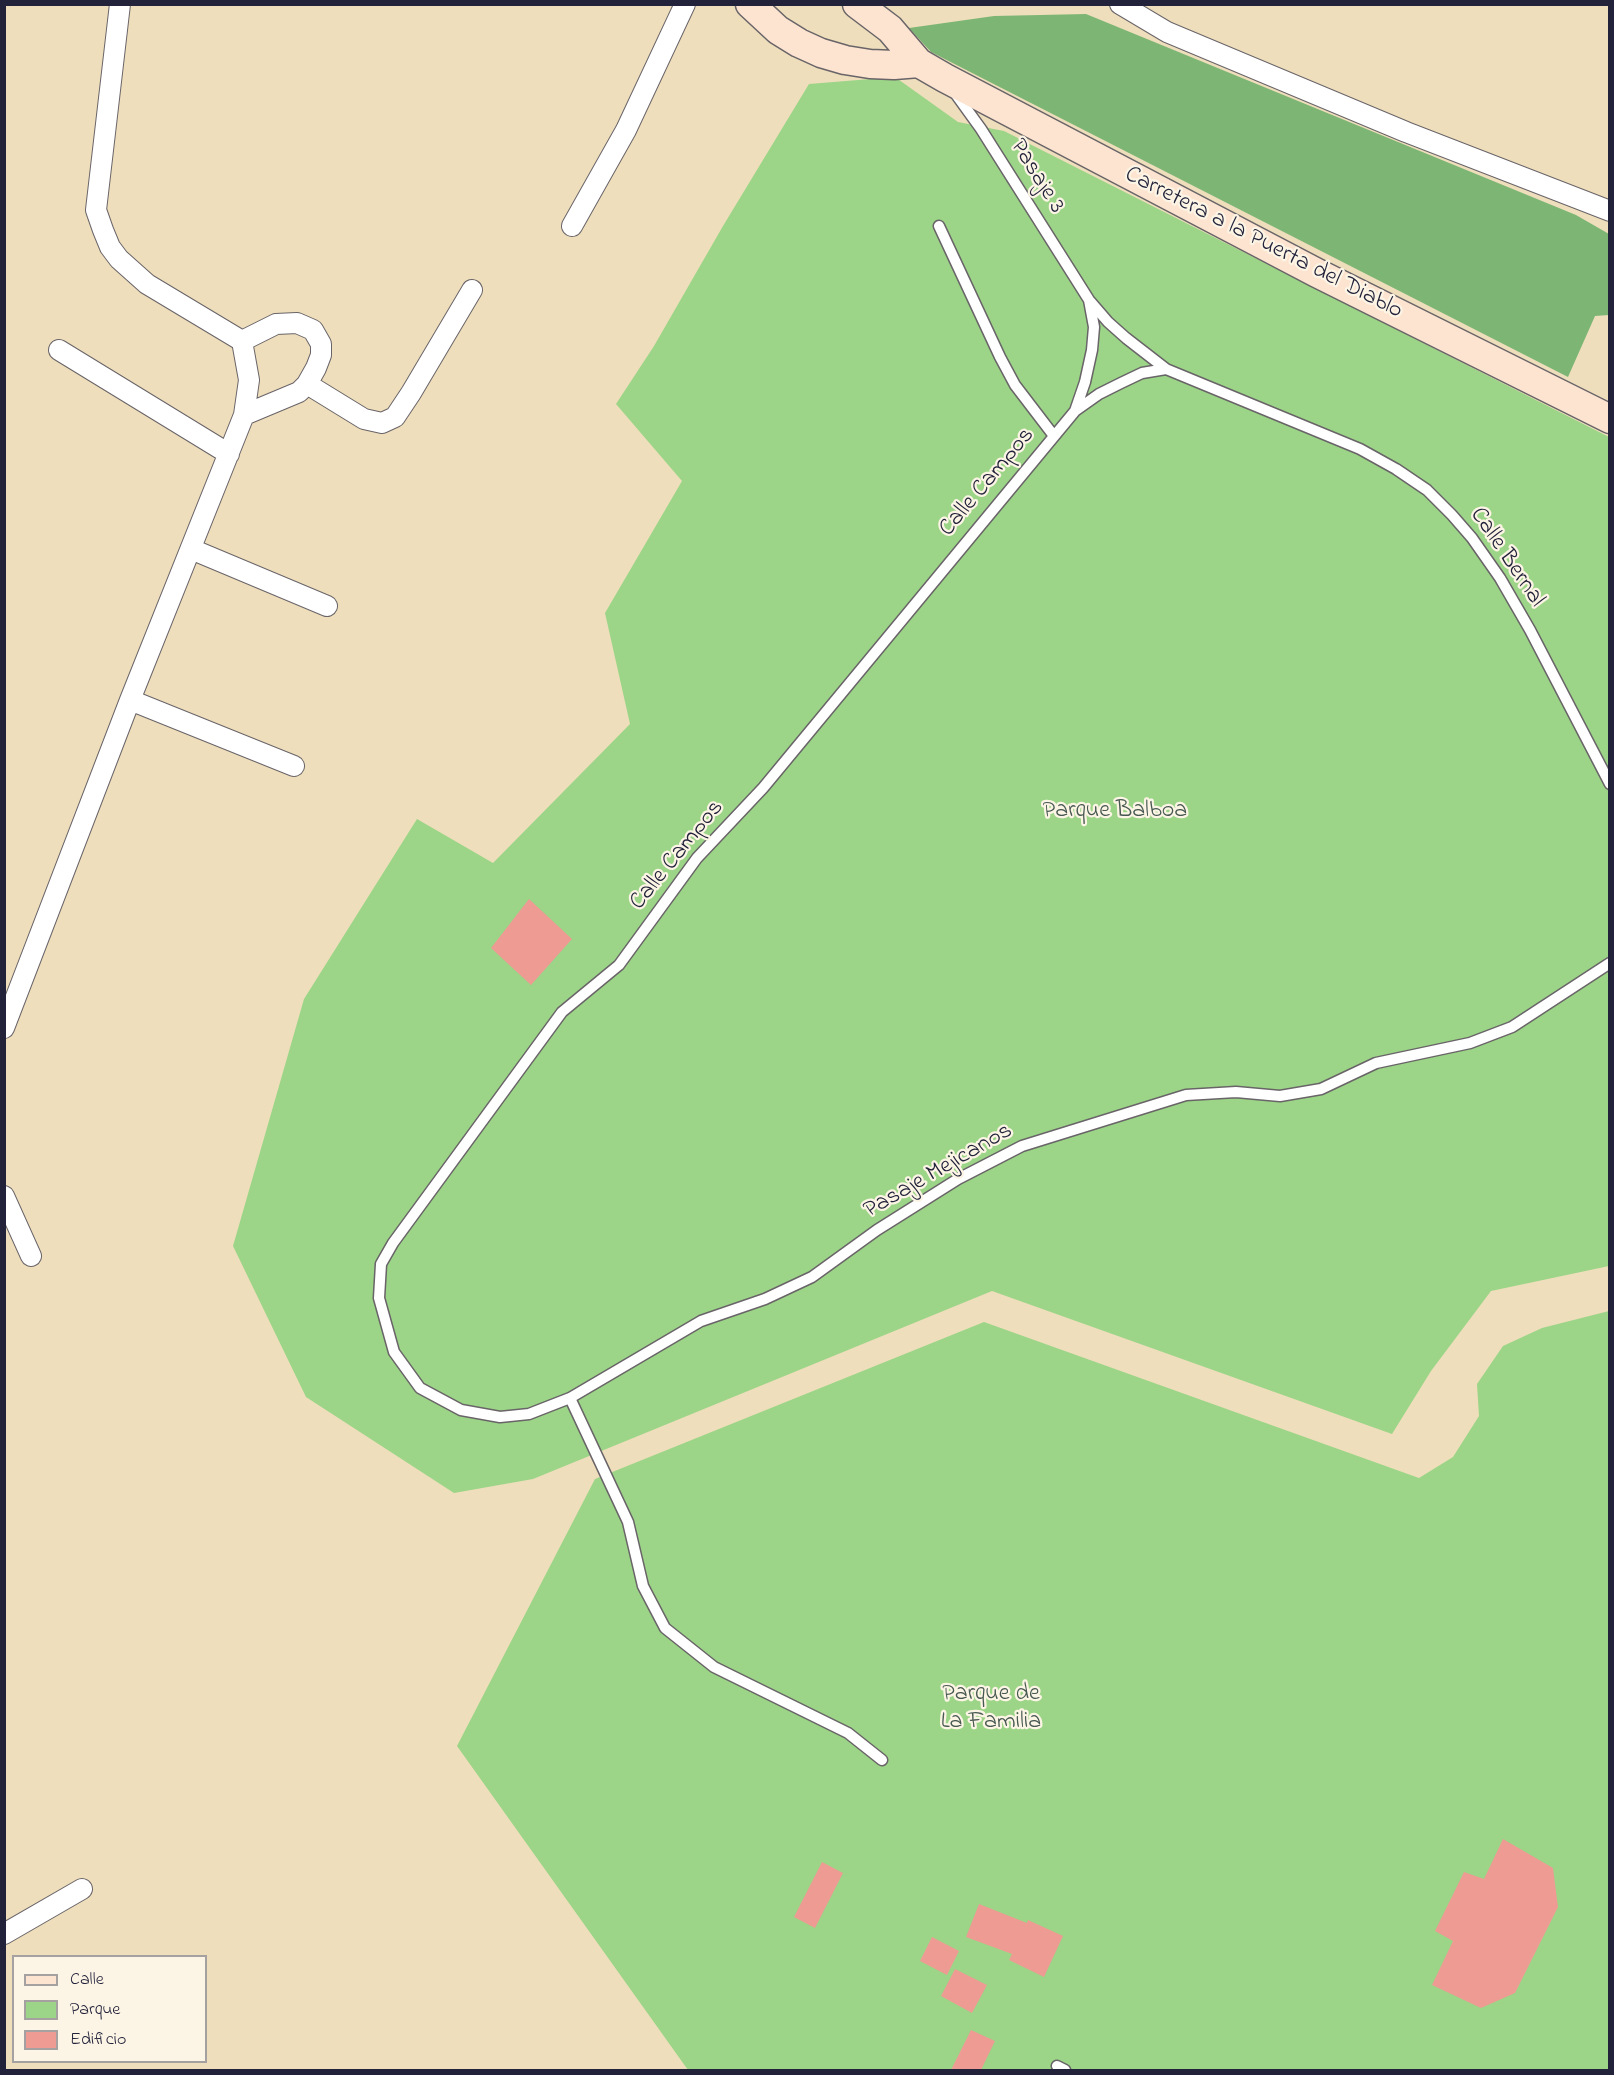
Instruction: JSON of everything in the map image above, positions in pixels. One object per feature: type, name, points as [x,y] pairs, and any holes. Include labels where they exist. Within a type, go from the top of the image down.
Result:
[{"type":"main road","points":[[750,4],[778,30],[821,53],[870,64],[919,63]]},
{"type":"main road","name":"Carretera a la Puerta del Diablo","points":[[857,4],[890,28],[919,63],[945,78],[1317,273],[1610,419]]},
{"type":"street","points":[[4,1028],[130,700],[244,415],[249,380],[242,341],[147,284],[120,260],[110,247],[96,210],[120,4]]},
{"type":"street","points":[[572,226],[626,129],[685,4]]},
{"type":"street","points":[[1120,4],[1167,32],[1406,132],[1610,211]]},
{"type":"street","points":[[307,384],[364,419],[382,423],[395,417],[472,290]]},
{"type":"street","points":[[242,341],[276,324],[297,323],[313,330],[321,344],[321,355],[307,384],[299,392],[244,415]]},
{"type":"street","points":[[59,350],[229,454]]},
{"type":"street","points":[[190,549],[327,606]]},
{"type":"street","points":[[130,700],[294,766]]},
{"type":"street","points":[[4,1196],[31,1256]]},
{"type":"street","points":[[4,1934],[82,1889]]},
{"type":"lane","name":"Pasaje 3","points":[[945,78],[981,129],[1089,300]]},
{"type":"lane","points":[[939,226],[1015,385],[1054,436]]},
{"type":"lane","name":"Calle Bernal","points":[[1089,300],[1114,327],[1166,369],[1360,449],[1427,490],[1472,538],[1500,578],[1530,630],[1610,783]]},
{"type":"lane","points":[[1075,411],[1085,382],[1092,350],[1094,327],[1089,300]]},
{"type":"lane","points":[[1075,411],[1099,394],[1131,378],[1142,373],[1166,369]]},
{"type":"lane","name":"Calle Campos","points":[[394,1352],[379,1298],[381,1264],[393,1243],[562,1012],[620,965],[697,858],[763,788],[1075,411]]},
{"type":"lane","name":"Pasaje Mejicanos","points":[[394,1352],[420,1388],[461,1410],[500,1417],[529,1414],[570,1398],[701,1321],[765,1299],[812,1277],[897,1217],[958,1179],[1022,1146],[1186,1095],[1236,1092],[1280,1096],[1321,1089],[1376,1063],[1470,1043],[1512,1027],[1610,963]]},
{"type":"lane","points":[[570,1398],[628,1522],[644,1586],[665,1628],[714,1667],[848,1733],[882,1760]]},
{"type":"green space","points":[[1086,14],[1576,215],[1609,234],[1609,315],[1595,316],[1568,377],[931,52],[909,28],[994,16]]},
{"type":"green space","name":"Parque Balboa","points":[[895,77],[958,122],[1004,131],[1609,437],[1609,1266],[1491,1291],[1431,1371],[1392,1434],[992,1291],[533,1479],[454,1493],[306,1397],[233,1246],[304,999],[417,819],[493,863],[630,724],[605,613],[682,481],[616,404],[654,346],[809,84]]},
{"type":"green space","name":"Parque de La Familia","points":[[1609,1311],[1609,2070],[688,2070],[457,1746],[595,1479],[984,1322],[1419,1478],[1453,1457],[1479,1416],[1477,1384],[1503,1346],[1542,1328]]},
{"type":"building","points":[[529,899],[572,939],[531,985],[491,948]]},
{"type":"building","points":[[1503,1839],[1553,1868],[1558,1907],[1515,1993],[1481,2008],[1432,1985],[1453,1941],[1435,1931],[1464,1872],[1484,1879]]},
{"type":"building","points":[[822,1862],[843,1873],[815,1928],[794,1917]]},
{"type":"building","points":[[979,1904],[1027,1923],[1028,1920],[1063,1936],[1044,1977],[1009,1960],[1012,1954],[966,1937]]},
{"type":"building","points":[[932,1937],[959,1951],[947,1975],[920,1961]]},
{"type":"building","points":[[955,1969],[987,1985],[972,2013],[941,1996]]},
{"type":"building","points":[[971,2030],[995,2041],[981,2070],[951,2070]]}]
